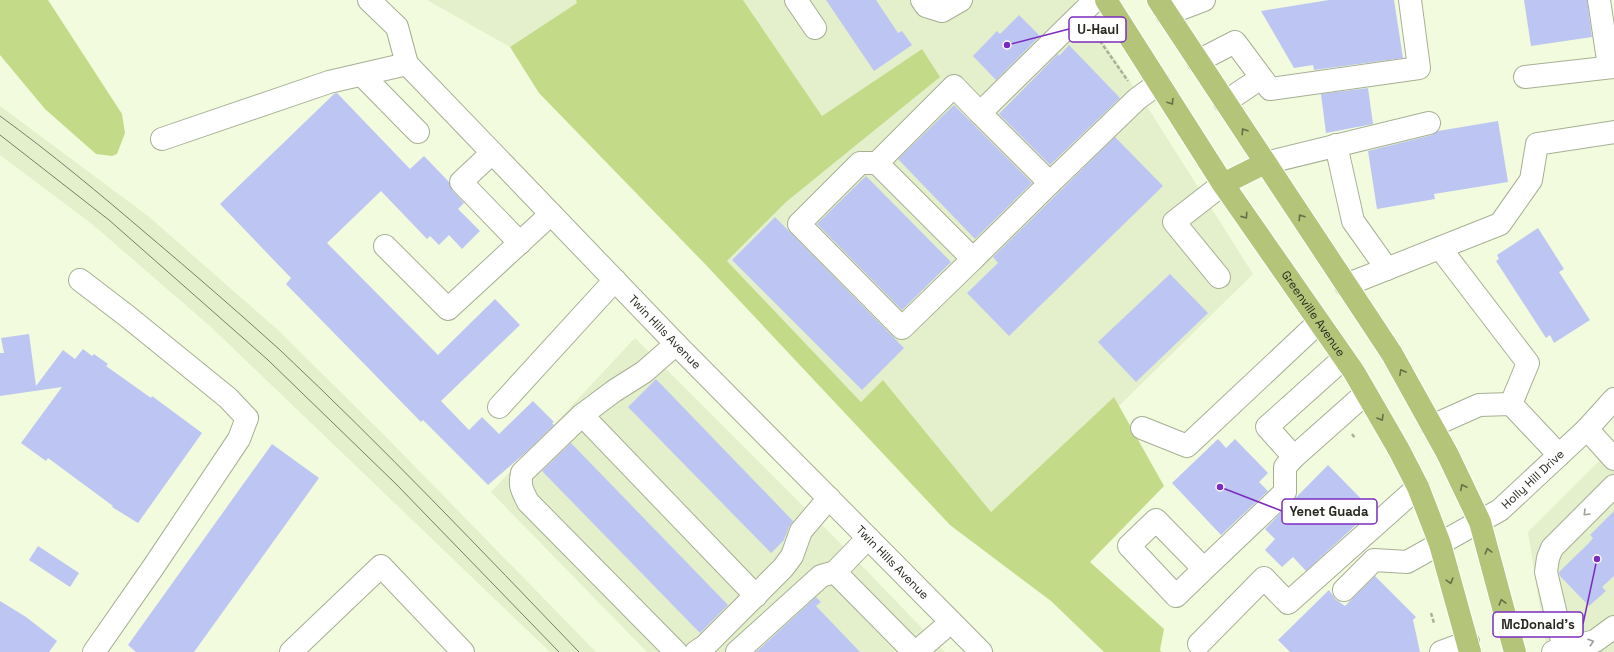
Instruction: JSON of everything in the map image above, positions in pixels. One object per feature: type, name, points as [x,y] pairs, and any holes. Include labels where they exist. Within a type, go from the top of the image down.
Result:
[{"type":"main road","name":"Greenville Avenue","points":[[1106,0],[1223,184],[1344,358],[1366,393],[1418,487],[1440,544],[1469,647]]},
{"type":"main road","points":[[1162,7],[1392,354],[1447,453],[1480,522],[1515,652]]},
{"type":"main road","points":[[1223,184],[1265,164]]},
{"type":"street","name":"Twin Hills Avenue","points":[[368,0],[397,26],[407,64],[676,344],[951,622],[971,649]]},
{"type":"street","points":[[796,0],[815,28]]},
{"type":"street","points":[[922,0],[926,6],[942,11],[961,0]]},
{"type":"street","points":[[980,113],[1095,0]]},
{"type":"street","points":[[1162,7],[1204,0]]},
{"type":"street","points":[[1198,61],[1235,42],[1270,90],[1419,68],[1410,0]]},
{"type":"street","points":[[1525,77],[1612,67],[1599,0]]},
{"type":"street","points":[[162,139],[329,82],[407,64]]},
{"type":"street","points":[[362,75],[418,132]]},
{"type":"street","points":[[1225,102],[1261,78]]},
{"type":"street","points":[[1050,183],[954,86],[877,163],[860,163],[799,224],[902,328],[1137,99],[1159,83]]},
{"type":"street","points":[[1265,164],[1336,145],[1429,123]]},
{"type":"street","points":[[1346,285],[1500,224],[1531,180],[1537,144],[1614,132]]},
{"type":"street","points":[[1336,145],[1353,221],[1387,269]]},
{"type":"street","points":[[492,153],[461,182],[520,243]]},
{"type":"street","points":[[877,163],[973,259]]},
{"type":"street","points":[[1219,276],[1174,222],[1223,184]]},
{"type":"street","points":[[385,246],[448,309],[551,214]]},
{"type":"street","points":[[1440,248],[1528,363],[1511,404]]},
{"type":"street","points":[[80,280],[228,398],[247,418],[239,439],[154,566],[94,652]]},
{"type":"street","points":[[499,407],[615,280]]},
{"type":"street","points":[[1142,428],[1187,446],[1319,322]]},
{"type":"street","points":[[676,344],[644,372],[614,391],[582,415],[522,473],[520,483],[522,491],[528,502],[676,652]]},
{"type":"street","points":[[1294,457],[1267,427],[1344,358]]},
{"type":"street","points":[[1204,569],[1285,492],[1285,467],[1294,457],[1366,393]]},
{"type":"street","name":"Holly Hill Drive","points":[[1344,590],[1374,560],[1407,562],[1500,510],[1586,429],[1614,398]]},
{"type":"street","points":[[1432,426],[1479,405],[1511,404],[1559,455]]},
{"type":"street","points":[[582,415],[756,596]]},
{"type":"street","points":[[1586,429],[1614,459]]},
{"type":"street","points":[[1614,486],[1552,548],[1548,558],[1546,572],[1561,651],[1595,641],[1614,627]]},
{"type":"street","points":[[1199,644],[1264,578],[1288,603],[1418,487]]},
{"type":"street","points":[[696,652],[705,646],[756,596],[792,556],[801,531],[829,498]]},
{"type":"street","points":[[1546,572],[1614,507]]},
{"type":"street","points":[[737,652],[821,576],[835,572],[868,538]]},
{"type":"street","points":[[291,652],[381,566],[463,652]]},
{"type":"street","points":[[835,572],[915,652],[951,622]]},
{"type":"street","points":[[1441,652],[1469,647]]},
{"type":"path","points":[[1090,27],[1129,82]]},
{"type":"path","points":[[1431,613],[1434,623]]},
{"type":"shaded area","points":[[427,0],[576,0],[578,3],[510,47]]},
{"type":"shaded area","points":[[743,0],[1075,0],[1148,108],[1253,274],[1119,406],[1114,397],[991,512],[884,381],[861,402],[727,261],[786,202],[922,49],[822,116]]},
{"type":"shaded area","points":[[0,106],[148,216],[279,331],[389,440],[596,652],[550,652],[211,327],[92,224],[0,155]]},
{"type":"shaded area","points":[[635,338],[840,543],[945,652],[647,652],[491,492]]},
{"type":"shaded area","points":[[1614,446],[1614,652],[1547,652],[1528,532]]},
{"type":"green space","points":[[0,0],[48,0],[122,114],[125,133],[117,154],[112,156],[96,154],[45,109],[0,55]]},
{"type":"green space","points":[[576,0],[743,0],[822,116],[922,49],[940,77],[786,202],[727,261],[861,402],[883,380],[991,512],[1114,397],[1164,486],[1090,562],[1164,629],[1160,650],[1161,652],[1104,652],[1051,601],[950,525],[705,264],[539,93],[510,47],[577,3]]},
{"type":"building","points":[[826,0],[876,0],[898,33],[902,31],[912,45],[874,71]]},
{"type":"building","points":[[1329,0],[1394,0],[1403,58],[1314,70],[1313,65],[1294,68],[1261,11]]},
{"type":"building","points":[[1524,0],[1587,0],[1592,37],[1531,46]]},
{"type":"building","points":[[1019,15],[1040,36],[996,80],[973,56],[997,31],[1000,34]]},
{"type":"building","points":[[1069,45],[1120,98],[1050,165],[999,114],[1058,54],[1059,56]]},
{"type":"building","points":[[1368,88],[1373,124],[1326,133],[1321,94]]},
{"type":"building","points":[[337,93],[410,169],[424,156],[449,182],[452,190],[464,203],[458,209],[480,231],[462,249],[449,235],[439,245],[430,236],[427,239],[381,191],[327,243],[438,355],[495,299],[520,325],[441,401],[469,430],[482,417],[499,434],[533,401],[554,422],[552,423],[554,425],[525,453],[488,485],[423,420],[421,422],[286,284],[291,278],[220,204],[334,94]]},
{"type":"building","points":[[954,105],[1032,183],[975,239],[898,159]]},
{"type":"building","points":[[1498,121],[1508,182],[1434,194],[1435,199],[1377,209],[1368,151],[1432,135],[1438,131]]},
{"type":"building","points":[[1115,137],[1163,186],[1009,336],[967,293],[998,263],[993,257]]},
{"type":"building","points":[[866,176],[951,262],[902,310],[817,224]]},
{"type":"building","points":[[775,217],[904,348],[862,390],[732,260]]},
{"type":"building","points":[[1538,228],[1564,269],[1559,272],[1590,320],[1554,343],[1550,335],[1546,338],[1496,261],[1499,259],[1497,255]]},
{"type":"building","points":[[1170,274],[1208,313],[1136,382],[1098,342]]},
{"type":"building","points":[[29,334],[36,386],[63,350],[75,359],[83,349],[92,356],[94,354],[108,364],[106,366],[151,398],[152,396],[202,433],[138,523],[112,507],[113,506],[48,458],[46,461],[21,443],[62,387],[0,396],[0,353],[4,353],[1,338]]},
{"type":"building","points":[[656,379],[793,521],[784,540],[771,553],[628,407]]},
{"type":"building","points":[[1218,439],[1226,448],[1235,439],[1268,473],[1259,482],[1268,491],[1221,535],[1172,483]]},
{"type":"building","points":[[571,443],[728,605],[700,633],[542,471]]},
{"type":"building","points":[[272,444],[319,478],[194,652],[136,652],[128,645]]},
{"type":"building","points":[[1328,465],[1372,510],[1306,571],[1293,557],[1282,567],[1265,550],[1275,539],[1265,529]]},
{"type":"building","points":[[1614,511],[1614,576],[1602,587],[1606,591],[1589,606],[1560,576],[1559,572],[1589,543],[1593,538],[1590,535]]},
{"type":"building","points":[[38,546],[79,573],[70,587],[29,560]]},
{"type":"building","points":[[1375,576],[1416,617],[1413,620],[1420,652],[1290,652],[1278,640],[1329,590],[1335,599],[1345,606]]},
{"type":"building","points":[[816,597],[821,602],[816,606],[860,652],[756,652]]},
{"type":"building","points":[[0,601],[26,617],[57,641],[49,652],[0,652]]},
{"type":"tram line","points":[[0,116],[57,159],[112,204],[280,350],[394,461],[579,652]]},
{"type":"tram line","points":[[0,135],[109,220],[268,360],[396,484],[559,652]]},
{"type":"place","name":"U-Haul","points":[[1007,45]]},
{"type":"place","name":"Yenet Guada","points":[[1220,487]]},
{"type":"place","name":"McDonald's","points":[[1597,559]]}]
